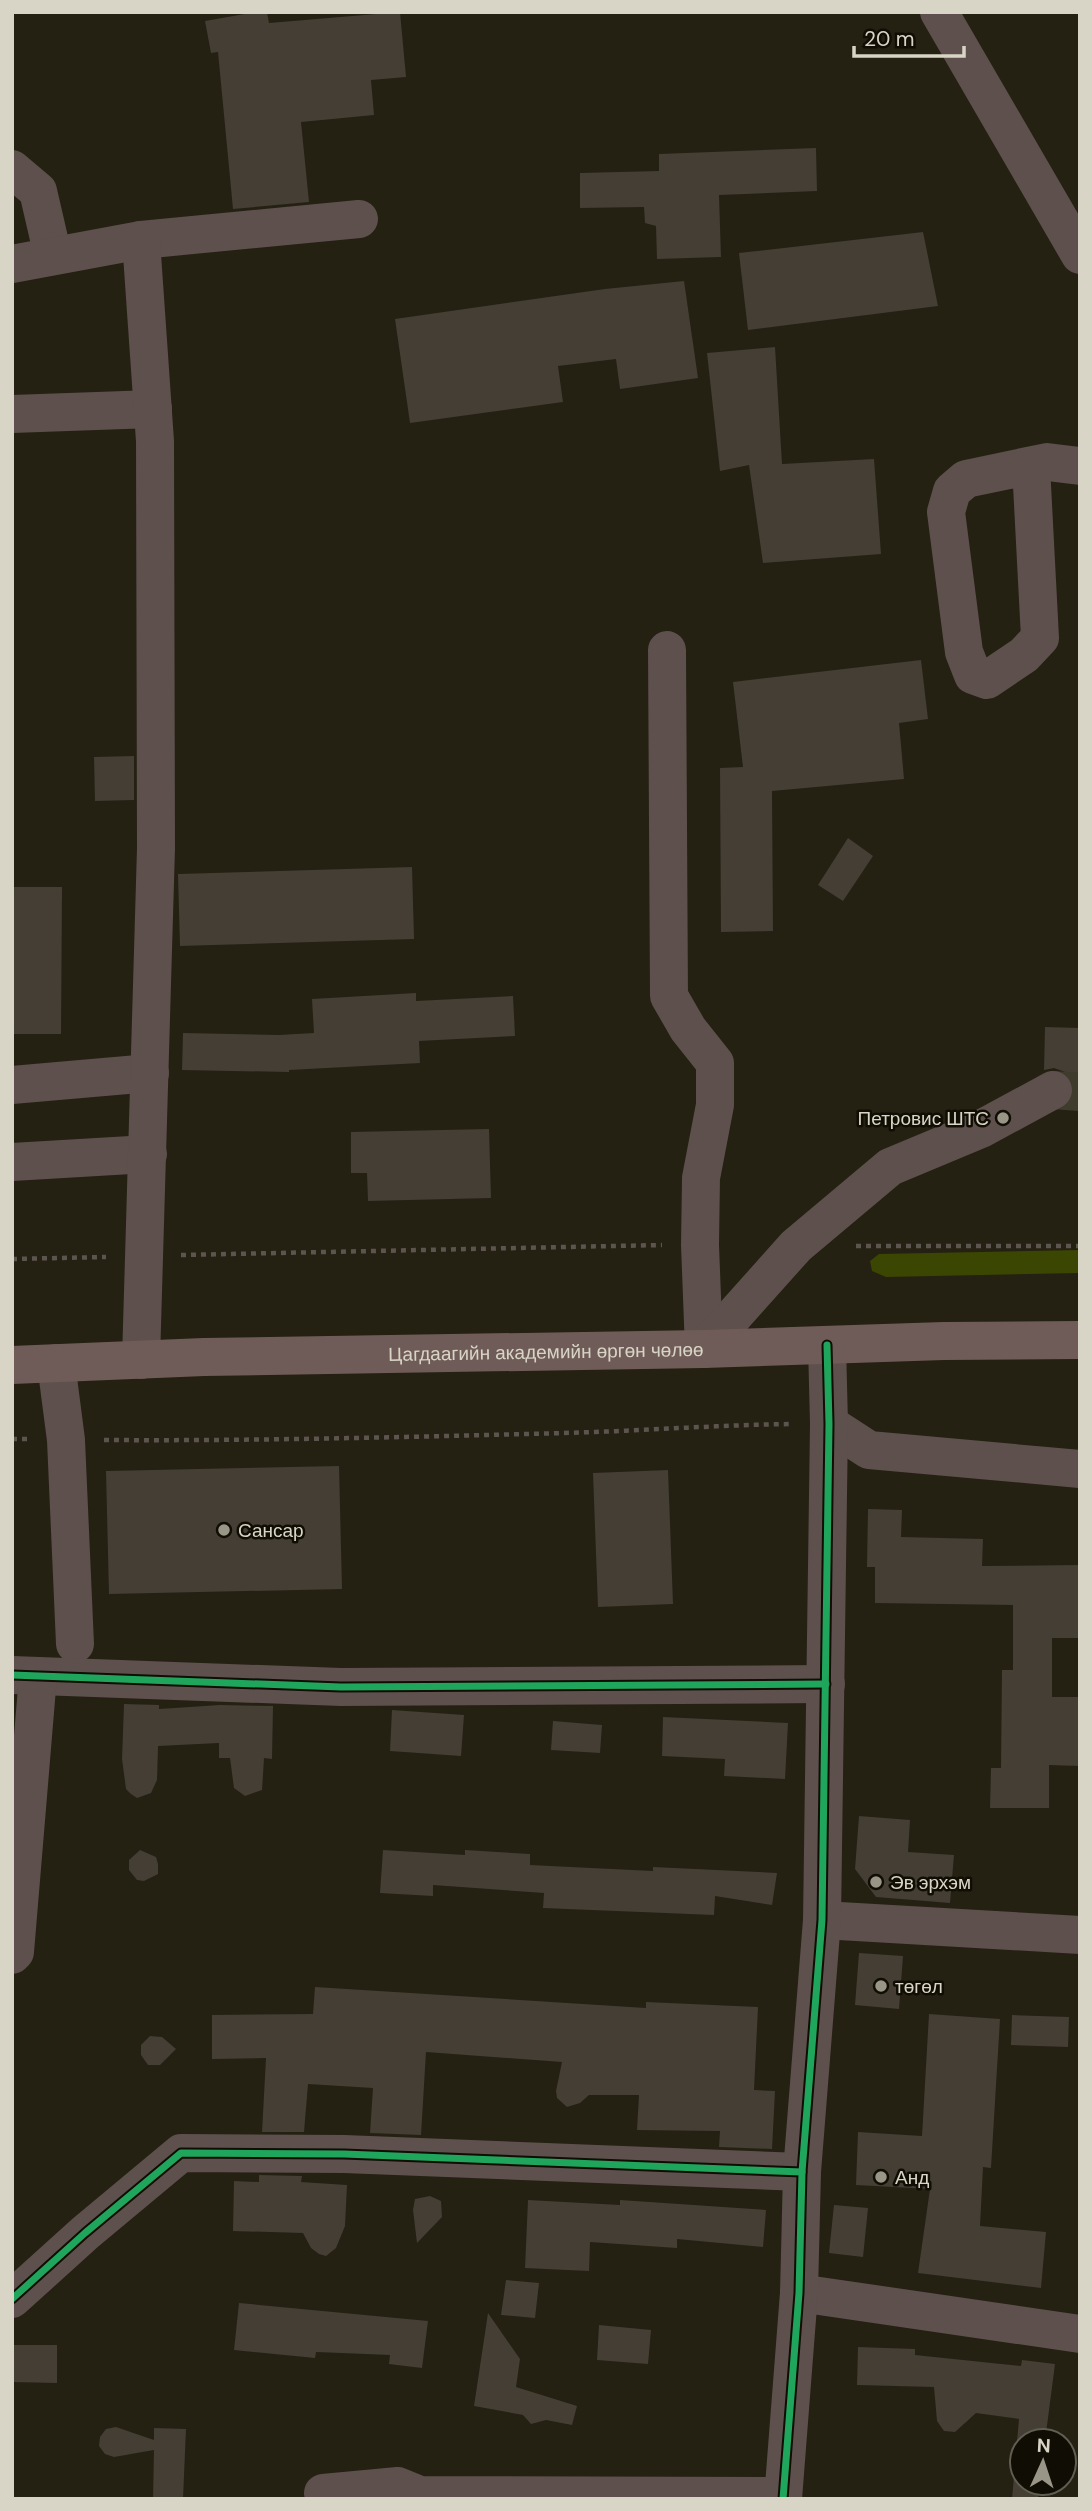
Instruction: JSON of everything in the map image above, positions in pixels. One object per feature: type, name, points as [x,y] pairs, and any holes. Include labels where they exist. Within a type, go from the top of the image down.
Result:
[{"type":"highway","name":"Цагдаагийн академийн өргөн чөлөө","points":[[12,1365],[204,1357],[1080,1340]]},
{"type":"street","points":[[939,12],[1080,255]]},
{"type":"street","points":[[12,169],[38,191],[53,256]]},
{"type":"street","points":[[12,264],[141,240],[359,219]]},
{"type":"street","points":[[141,240],[153,409],[156,848],[141,1360]]},
{"type":"street","points":[[12,414],[153,409]]},
{"type":"street","points":[[1031,466],[1040,638],[1024,655],[987,680],[973,675],[964,652],[946,512],[952,491],[966,479],[1047,462],[1080,466]]},
{"type":"street","points":[[667,650],[669,996],[688,1029],[715,1063],[715,1105],[701,1178],[700,1245],[704,1349]]},
{"type":"street","points":[[12,1084],[150,1073]]},
{"type":"street","points":[[704,1349],[796,1246],[890,1167],[981,1129],[1053,1090]]},
{"type":"street","points":[[12,1162],[148,1154]]},
{"type":"street","points":[[324,2493],[398,2486],[420,2495],[783,2497],[799,2294],[802,2172],[822,1920],[829,1424],[827,1345]]},
{"type":"street","points":[[56,1363],[66,1440],[75,1644]]},
{"type":"street","points":[[829,1424],[869,1450],[1080,1469]]},
{"type":"street","points":[[12,1955],[15,1952],[25,1857],[25,1676],[341,1688],[826,1684]]},
{"type":"street","points":[[822,1920],[1080,1935]]},
{"type":"street","points":[[12,2299],[85,2233],[181,2153],[344,2154],[802,2172]]},
{"type":"street","points":[[799,2294],[1080,2334]]},
{"type":"path","points":[[12,1259],[700,1245]]},
{"type":"path","points":[[796,1246],[1080,1246]]},
{"type":"path","points":[[12,1439],[206,1440],[484,1435],[724,1424],[829,1424]]},
{"type":"green space","points":[[1080,1250],[1080,1273],[886,1277],[872,1271],[870,1261],[879,1254]]},
{"type":"building","points":[[267,12],[269,23],[400,12],[406,77],[371,80],[374,115],[301,122],[309,202],[233,209],[218,52],[211,53],[205,21]]},
{"type":"building","points":[[816,148],[817,191],[719,195],[721,257],[657,259],[656,226],[645,223],[644,207],[580,208],[580,173],[659,171],[659,154]]},
{"type":"building","points":[[923,232],[938,306],[748,330],[739,253]]},
{"type":"building","points":[[684,281],[698,378],[620,389],[616,359],[558,366],[563,402],[410,423],[395,319],[605,289]]},
{"type":"building","points":[[775,347],[782,464],[874,459],[881,554],[763,563],[749,465],[720,471],[707,353]]},
{"type":"building","points":[[921,660],[928,719],[899,723],[904,779],[772,791],[773,931],[721,932],[720,768],[743,767],[733,682]]},
{"type":"building","points":[[134,756],[134,800],[95,801],[94,757]]},
{"type":"building","points":[[848,838],[873,856],[843,901],[818,885]]},
{"type":"building","points":[[412,867],[414,939],[180,946],[178,874]]},
{"type":"building","points":[[12,887],[62,887],[61,1034],[12,1034]]},
{"type":"building","points":[[416,993],[416,1001],[513,996],[515,1036],[419,1041],[420,1063],[289,1072],[182,1070],[183,1033],[314,1033],[312,999]]},
{"type":"building","points":[[1045,1027],[1080,1028],[1080,1081],[1073,1081],[1065,1072],[1054,1068],[1044,1070]]},
{"type":"building","points":[[489,1129],[491,1198],[368,1201],[367,1173],[351,1173],[351,1132]]},
{"type":"building","name":"Сансар","points":[[339,1466],[342,1589],[109,1594],[106,1471]]},
{"type":"building","points":[[668,1470],[673,1604],[598,1607],[593,1473]]},
{"type":"building","points":[[868,1509],[902,1510],[901,1537],[983,1539],[982,1566],[1080,1565],[1080,1638],[1052,1638],[1052,1697],[1080,1697],[1080,1766],[1049,1765],[1049,1808],[990,1808],[991,1768],[1001,1768],[1002,1670],[1013,1670],[1013,1605],[875,1603],[875,1567],[867,1567]]},
{"type":"building","points":[[124,1704],[159,1705],[159,1709],[220,1705],[273,1706],[272,1759],[264,1758],[262,1790],[245,1796],[234,1788],[230,1758],[219,1758],[219,1743],[158,1746],[157,1780],[151,1793],[137,1798],[126,1789],[122,1759]]},
{"type":"building","points":[[392,1710],[464,1715],[461,1756],[390,1751]]},
{"type":"building","points":[[663,1717],[788,1723],[785,1779],[724,1776],[725,1759],[662,1756]]},
{"type":"building","points":[[553,1721],[602,1725],[600,1753],[551,1750]]},
{"type":"building","points":[[859,1816],[910,1820],[908,1852],[954,1855],[950,1903],[876,1897],[855,1869]]},
{"type":"building","points":[[140,1850],[156,1857],[158,1864],[158,1874],[144,1881],[137,1880],[129,1870],[129,1860]]},
{"type":"building","points":[[383,1850],[465,1855],[465,1850],[530,1854],[530,1865],[777,1873],[772,1905],[715,1896],[714,1915],[543,1908],[544,1893],[433,1885],[433,1896],[380,1893]]},
{"type":"building","points":[[859,1953],[903,1956],[899,2009],[855,2005]]},
{"type":"building","points":[[315,1987],[646,2008],[646,2002],[758,2007],[754,2090],[775,2091],[772,2149],[719,2147],[720,2131],[637,2130],[639,2095],[589,2095],[580,2103],[567,2107],[557,2098],[556,2091],[562,2062],[426,2052],[421,2135],[370,2133],[373,2088],[308,2084],[304,2132],[262,2132],[266,2058],[212,2059],[212,2015],[313,2014]]},
{"type":"building","points":[[929,2014],[1000,2019],[991,2168],[983,2167],[980,2226],[1046,2232],[1041,2288],[918,2273],[930,2189],[856,2185],[858,2132],[922,2136]]},
{"type":"building","points":[[1012,2015],[1069,2017],[1068,2047],[1011,2045]]},
{"type":"building","points":[[150,2036],[162,2037],[176,2049],[160,2065],[148,2065],[141,2055],[141,2045]]},
{"type":"building","points":[[259,2175],[302,2176],[301,2182],[347,2185],[345,2226],[336,2248],[326,2256],[311,2248],[303,2233],[233,2231],[234,2181],[259,2182]]},
{"type":"building","points":[[430,2196],[441,2201],[442,2217],[417,2243],[413,2210],[415,2199]]},
{"type":"building","points":[[528,2200],[620,2205],[620,2200],[766,2210],[763,2247],[677,2239],[677,2248],[590,2242],[589,2271],[525,2268]]},
{"type":"building","points":[[834,2205],[868,2208],[863,2257],[829,2253]]},
{"type":"building","points":[[506,2280],[539,2283],[535,2318],[501,2315]]},
{"type":"building","points":[[239,2303],[428,2321],[422,2368],[389,2364],[390,2355],[316,2352],[315,2358],[234,2350]]},
{"type":"building","points":[[488,2313],[520,2359],[516,2387],[577,2406],[572,2425],[546,2420],[531,2424],[523,2415],[474,2406]]},
{"type":"building","points":[[599,2325],[651,2330],[648,2364],[597,2360]]},
{"type":"building","points":[[12,2345],[57,2345],[57,2383],[12,2382]]},
{"type":"building","points":[[858,2347],[915,2349],[915,2355],[1021,2366],[1022,2360],[1055,2364],[1047,2427],[1018,2427],[1019,2419],[976,2413],[955,2432],[944,2431],[937,2421],[934,2387],[857,2385]]},
{"type":"building","points":[[116,2427],[154,2440],[154,2428],[186,2429],[183,2499],[153,2499],[154,2450],[114,2457],[105,2454],[99,2446],[100,2437],[106,2429]]},
{"type":"building","points":[[1012,2497],[1038,2497],[1038,2499]]},
{"type":"tunnel","points":[[1053,1090],[1080,1092]]},
{"type":"cycle path","points":[[783,2499],[799,2293],[802,2172],[822,1920],[829,1424],[827,1345]]},
{"type":"cycle path","points":[[12,1675],[341,1687],[826,1684]]},
{"type":"cycle path","points":[[12,2299],[85,2233],[181,2153],[344,2154],[802,2172]]},
{"type":"place","name":"Петровис ШТС","points":[[1003,1118]]},
{"type":"place","name":"Сансар","points":[[224,1530]]},
{"type":"place","name":"Эв эрхэм","points":[[876,1882]]},
{"type":"place","name":"төгөл","points":[[881,1986]]},
{"type":"place","name":"Анд","points":[[881,2177]]}]
